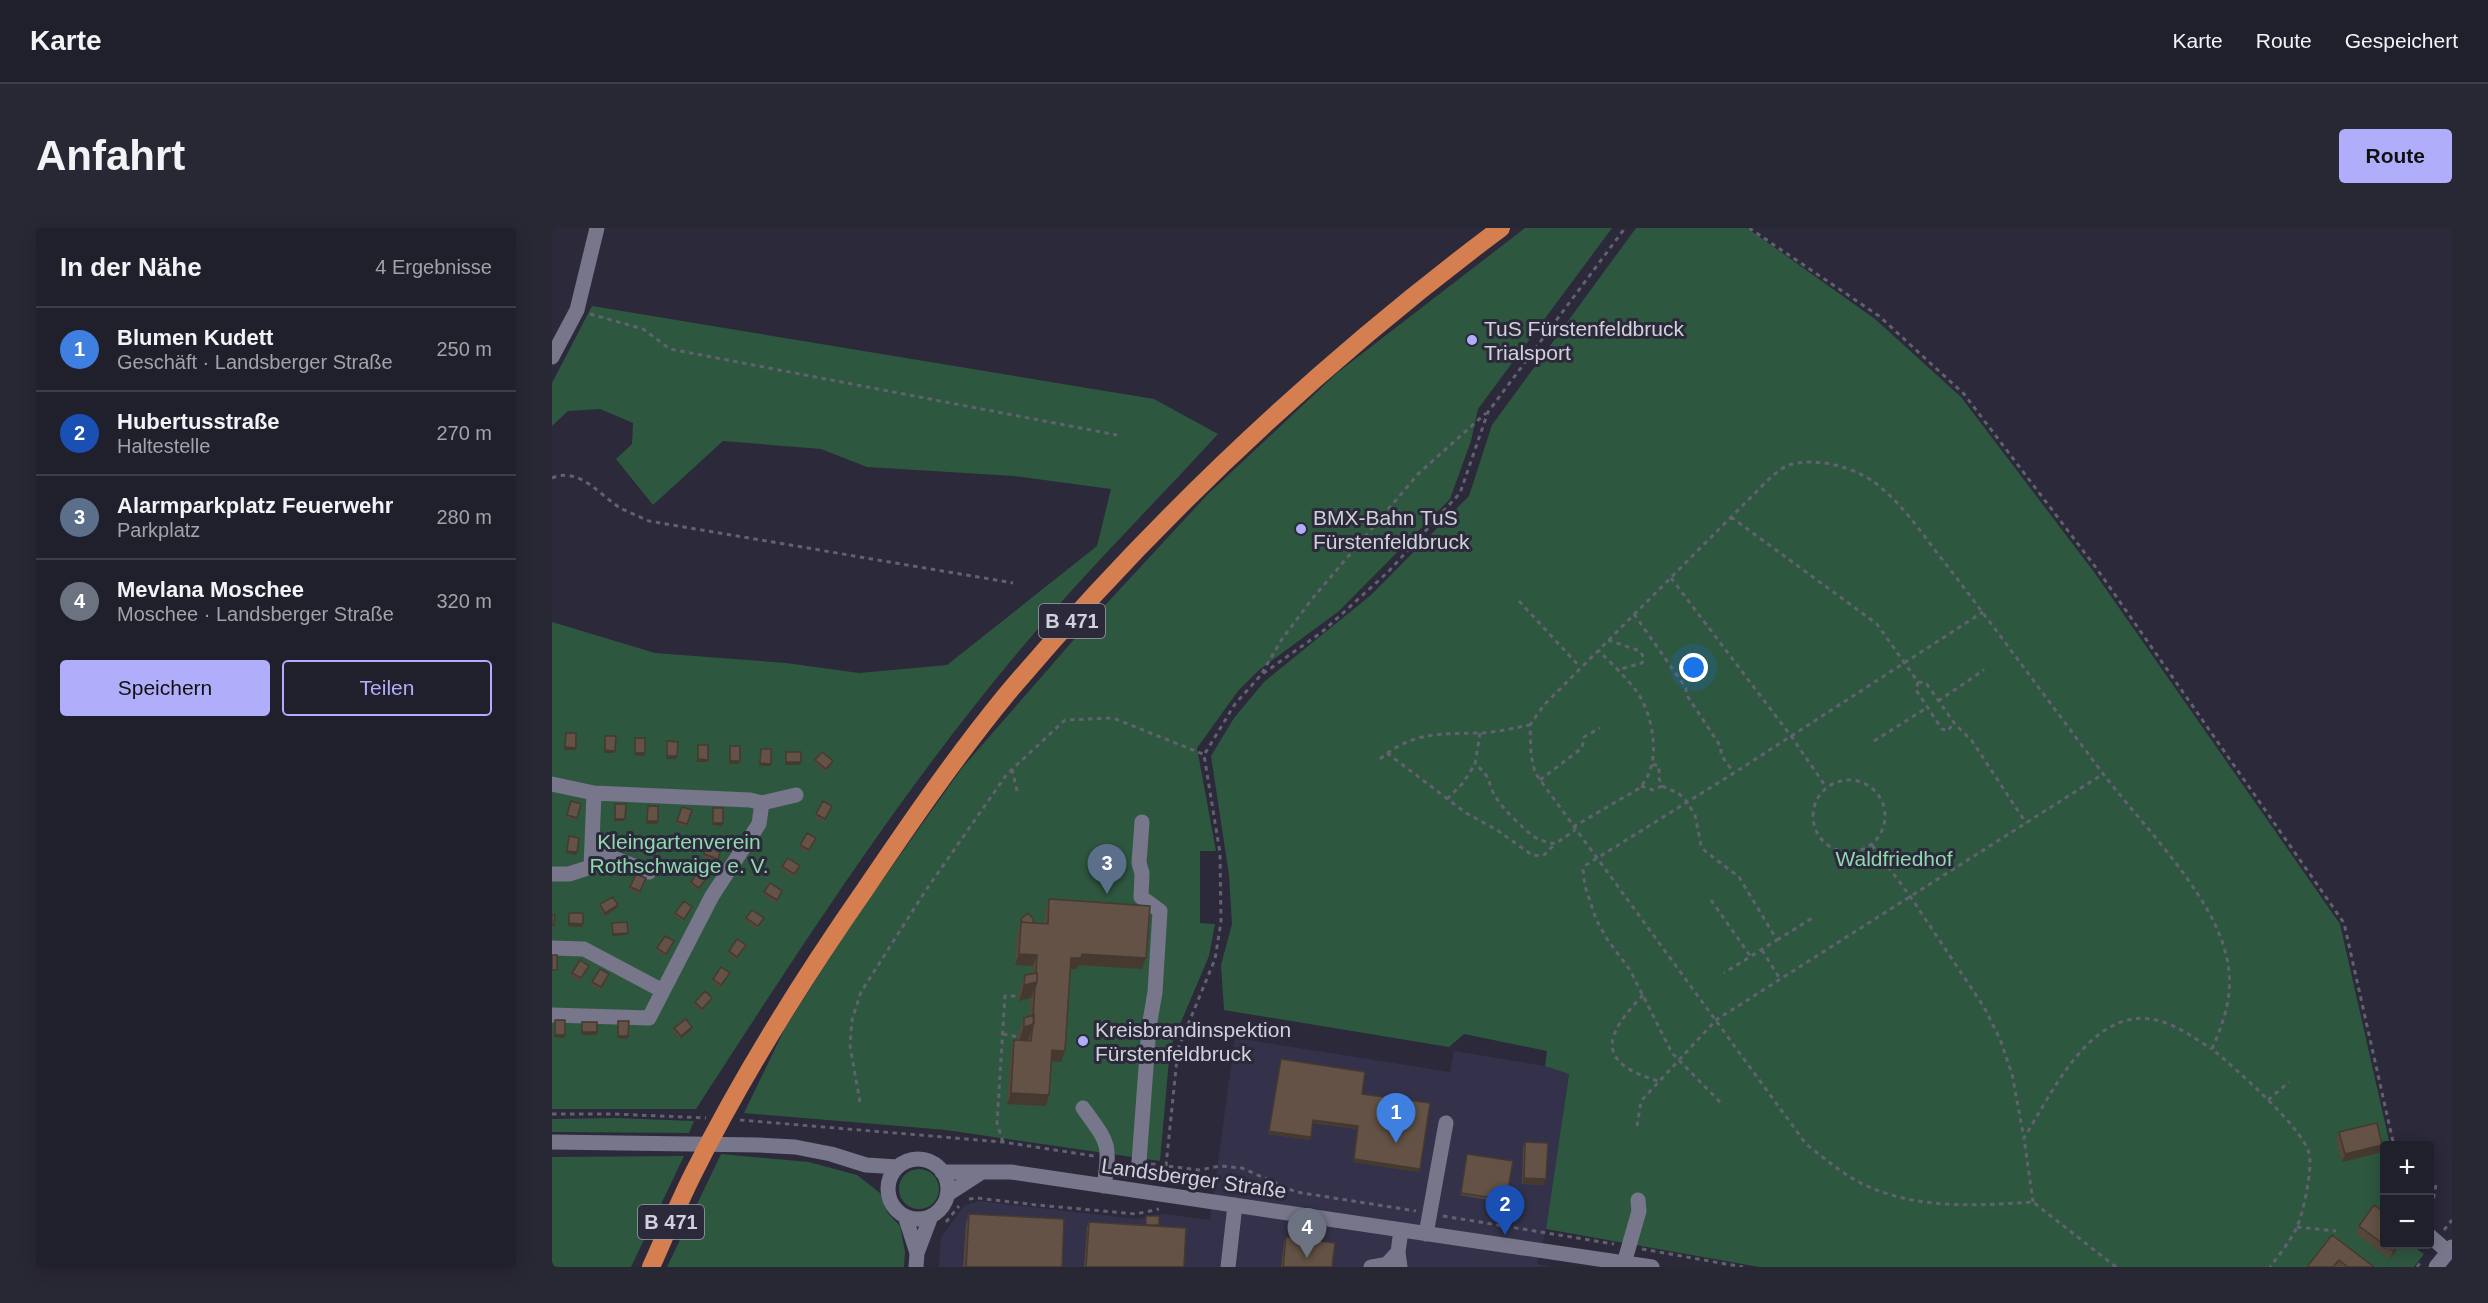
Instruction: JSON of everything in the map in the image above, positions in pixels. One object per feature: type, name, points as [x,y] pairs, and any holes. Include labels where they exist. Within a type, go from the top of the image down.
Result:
[{"type":"highway","name":"B 471","points":[[651,1267],[692,1176],[734,1095],[815,962],[907,828],[1004,698],[1100,588],[1188,498],[1307,384],[1427,283],[1501,228]]},
{"type":"street","points":[[552,357],[577,310],[597,228]]},
{"type":"street","points":[[552,784],[594,793],[750,800],[762,803],[796,795]]},
{"type":"street","points":[[552,874],[569,874],[591,867],[594,793]]},
{"type":"street","points":[[552,1015],[649,1018],[712,896],[759,824],[762,803]]},
{"type":"street","points":[[1139,1162],[1160,911],[1141,897],[1142,873],[1139,863],[1142,822]]},
{"type":"street","points":[[593,850],[649,872]]},
{"type":"street","points":[[552,948],[584,949],[663,992]]},
{"type":"street","points":[[1083,1108],[1104,1138],[1108,1148],[1104,1186]]},
{"type":"street","points":[[1426,1234],[1446,1123]]},
{"type":"street","points":[[552,1142],[676,1142],[795,1147],[831,1154],[866,1165],[898,1167],[916,1160],[926,1161],[942,1172],[946,1179],[948,1194],[917,1260]]},
{"type":"street","points":[[866,1165],[888,1188],[893,1205],[905,1216],[936,1222]]},
{"type":"street","points":[[888,1188],[892,1175],[898,1167]]},
{"type":"street","name":"Landsberger Straße","points":[[942,1172],[979,1174],[1011,1172],[1624,1265],[1652,1267]]},
{"type":"street","name":"Landsberger Straße","points":[[948,1194],[979,1174]]},
{"type":"street","points":[[1624,1265],[1639,1211],[1638,1200]]},
{"type":"street","points":[[1228,1267],[1235,1205]]},
{"type":"street","points":[[905,1216],[917,1260]]},
{"type":"street","points":[[1371,1267],[1371,1265],[1387,1264],[1399,1259],[1401,1230]]},
{"type":"street","points":[[2434,1239],[2450,1249],[2436,1267]]},
{"type":"path","points":[[1612,1244],[1296,1192],[1242,1168],[1220,1166],[1199,1170],[1166,1166],[1178,1049],[1215,959],[1221,922],[1220,853],[1204,755],[1235,704],[1261,675],[1282,639],[1312,599],[1419,473],[1488,412],[1625,228]]},
{"type":"path","points":[[1749,228],[1879,316],[1964,394],[2104,579],[2344,923],[2393,1141]]},
{"type":"path","points":[[577,310],[643,329],[670,349],[1117,435]]},
{"type":"path","points":[[1261,675],[1322,632],[1388,572],[1460,493],[1488,412]]},
{"type":"path","points":[[2116,1267],[2033,1202],[1959,1206],[1892,1195],[1861,1183],[1836,1168],[1806,1144],[1540,781],[1532,763],[1530,725],[1544,705],[1580,667],[1773,475],[1788,466],[1806,463],[1845,468],[1870,479],[1890,495],[1983,612],[2208,912],[2223,944],[2231,975],[2226,1013],[2212,1049]]},
{"type":"path","points":[[552,478],[573,476],[594,486],[622,508],[648,521],[1013,583]]},
{"type":"path","points":[[1731,517],[1871,619],[1906,663],[1918,682],[1916,690],[1942,729],[1948,730],[1954,722]]},
{"type":"path","points":[[1671,578],[1791,736],[1826,787]]},
{"type":"path","points":[[1519,601],[1580,667]]},
{"type":"path","points":[[1720,1102],[1679,1060],[1658,1028],[1630,970],[1607,939],[1596,919],[1583,875],[1586,865],[1687,803],[1983,612]]},
{"type":"path","points":[[1634,614],[1686,688],[1686,694],[1721,747],[1721,755],[1734,773]]},
{"type":"path","points":[[1608,640],[1640,651],[1644,658],[1642,663],[1617,670]]},
{"type":"path","points":[[1387,753],[1447,799],[1532,855],[1543,856],[1574,828],[1641,786],[1649,775],[1652,764],[1651,732],[1647,711],[1636,690],[1598,650]]},
{"type":"path","points":[[1938,700],[1984,670]]},
{"type":"path","points":[[1918,682],[1926,683],[1954,722],[1972,741],[2026,823]]},
{"type":"path","points":[[1874,741],[1928,707]]},
{"type":"path","points":[[860,1102],[850,1047],[852,1020],[861,992],[926,890],[1006,774],[1065,720],[1113,718],[1204,755]]},
{"type":"path","points":[[1380,759],[1387,753],[1422,736],[1455,732],[1480,733],[1530,725]]},
{"type":"path","points":[[1540,781],[1582,748],[1584,737],[1600,728]]},
{"type":"path","points":[[1447,799],[1463,783],[1475,764],[1480,733]]},
{"type":"path","points":[[1475,764],[1485,772],[1496,798],[1503,807],[1533,836],[1555,844]]},
{"type":"path","points":[[1652,764],[1659,766],[1662,786],[1678,793],[1695,815],[1701,845],[1705,851],[1739,877],[1777,940]]},
{"type":"path","points":[[1012,769],[1018,795]]},
{"type":"path","points":[[1637,1126],[1641,1101],[1716,1020],[2103,774]]},
{"type":"path","points":[[1859,781],[1870,785],[1878,793],[1884,803],[1885,826],[1872,845],[1861,851],[1848,853],[1836,850],[1825,843],[1817,833],[1813,821],[1813,809],[1818,797],[1826,787],[1836,782],[1859,781]]},
{"type":"path","points":[[1641,786],[1653,790],[1662,786]]},
{"type":"path","points":[[1872,845],[1910,896],[1984,1007],[2000,1039],[2012,1074],[2033,1202]]},
{"type":"path","points":[[1711,900],[1751,957]]},
{"type":"path","points":[[1724,973],[1814,917]]},
{"type":"path","points":[[1762,950],[1780,980]]},
{"type":"path","points":[[1643,995],[1618,1024],[1614,1033],[1614,1051],[1627,1069],[1658,1081]]},
{"type":"path","points":[[1003,1142],[997,1123],[1005,996],[1019,996]]},
{"type":"path","points":[[2024,1138],[2073,1061],[2092,1040],[2113,1026],[2139,1018],[2152,1019],[2182,1031],[2212,1049],[2241,1074],[2268,1100],[2305,1143],[2309,1151],[2310,1176],[2298,1227],[2270,1267]]},
{"type":"path","points":[[1003,1034],[1018,1037]]},
{"type":"path","points":[[2268,1100],[2289,1082]]},
{"type":"path","points":[[552,1114],[615,1114],[717,1119]]},
{"type":"path","points":[[739,1120],[1003,1142],[1108,1158]]},
{"type":"path","points":[[1197,1188],[1199,1170]]},
{"type":"path","points":[[2434,1195],[2436,1185]]},
{"type":"path","points":[[936,1222],[963,1200],[977,1198],[1136,1214],[1165,1208]]},
{"type":"path","points":[[2298,1227],[2336,1231]]},
{"type":"path","points":[[1629,1246],[1743,1267]]},
{"type":"shaded area","points":[[1235,1038],[1450,1072],[1454,1051],[1545,1066],[1569,1073],[1546,1229],[1537,1264],[1554,1267],[939,1267],[941,1237],[965,1205],[979,1201],[1137,1219],[1165,1214],[1210,1220]]},
{"type":"green space","points":[[1525,228],[1612,228],[1478,409],[1471,441],[1450,499],[1339,611],[1259,670],[1238,691],[1197,748],[1216,851],[1200,851],[1200,923],[1215,924],[1209,956],[1170,1048],[1160,1161],[946,1130],[744,1113],[785,1028],[854,920],[962,768],[1084,628],[1207,495],[1337,373]]},
{"type":"green space","name":"Waldfriedhof","points":[[1636,228],[1747,228],[1875,319],[1961,397],[2094,572],[2340,924],[2389,1141],[2380,1141],[2380,1249],[2417,1249],[2424,1254],[2414,1267],[1759,1267],[1546,1229],[1569,1074],[1545,1066],[1547,1051],[1464,1034],[1449,1047],[1224,1010],[1221,965],[1232,924],[1229,875],[1211,756],[1234,718],[1264,682],[1371,595],[1469,496],[1492,425]]},
{"type":"green space","name":"Kleingartenverein Rothschwaige e. V.","points":[[592,306],[1154,399],[1218,434],[1072,590],[1025,644],[936,755],[853,871],[696,1109],[552,1109],[552,622],[655,653],[786,663],[859,673],[947,665],[1097,546],[1111,489],[1014,476],[867,467],[821,449],[723,441],[653,505],[616,459],[632,444],[633,423],[600,409],[568,411],[552,426],[552,383]]},
{"type":"green space","points":[[615,1118],[694,1121],[689,1133],[552,1132],[552,1119]]},
{"type":"green space","points":[[721,1154],[809,1162],[857,1175],[880,1193],[887,1212],[900,1226],[905,1252],[904,1267],[667,1267]]},
{"type":"green space","points":[[684,1156],[631,1267],[552,1267],[552,1157]]},
{"type":"green space","points":[[919,1169],[927,1170],[933,1175],[938,1181],[938,1197],[933,1203],[927,1208],[919,1209],[911,1208],[905,1203],[900,1197],[899,1189],[900,1181],[905,1175],[911,1170]]},
{"type":"building","points":[[566,733],[576,733],[576,748],[565,747]]},
{"type":"building","points":[[605,736],[616,736],[615,751],[605,750]]},
{"type":"building","points":[[635,738],[645,738],[645,753],[635,753]]},
{"type":"building","points":[[667,741],[678,742],[677,756],[667,756]]},
{"type":"building","points":[[698,745],[708,745],[708,760],[698,759]]},
{"type":"building","points":[[730,746],[740,746],[740,761],[730,761]]},
{"type":"building","points":[[761,749],[771,749],[771,764],[760,763]]},
{"type":"building","points":[[786,752],[801,752],[801,762],[786,762]]},
{"type":"building","points":[[822,752],[833,761],[826,769],[815,760]]},
{"type":"building","points":[[571,801],[581,804],[577,818],[567,815]]},
{"type":"building","points":[[823,801],[832,806],[825,819],[816,814]]},
{"type":"building","points":[[615,804],[626,804],[625,819],[615,819]]},
{"type":"building","points":[[648,806],[658,806],[658,821],[647,821]]},
{"type":"building","points":[[682,807],[692,810],[687,824],[677,821]]},
{"type":"building","points":[[713,808],[723,808],[723,823],[713,823]]},
{"type":"building","points":[[807,833],[816,838],[809,850],[800,845]]},
{"type":"building","points":[[569,836],[579,838],[577,852],[567,851]]},
{"type":"building","points":[[707,844],[721,849],[718,859],[704,854]]},
{"type":"building","points":[[788,858],[800,866],[794,874],[782,866]]},
{"type":"building","points":[[699,870],[708,876],[699,888],[691,882]]},
{"type":"building","points":[[636,874],[646,878],[640,891],[630,887]]},
{"type":"building","points":[[770,883],[782,891],[777,900],[764,892]]},
{"type":"building","points":[[613,897],[618,905],[605,913],[600,904]]},
{"type":"building","points":[[1049,899],[1150,906],[1146,958],[1082,954],[1081,958],[1071,958],[1065,1051],[1052,1050],[1049,1095],[1011,1093],[1014,1040],[1031,1041],[1037,982],[1037,955],[1019,954],[1021,922],[1048,924]]},
{"type":"building","points":[[684,901],[692,907],[684,919],[675,913]]},
{"type":"building","points":[[752,910],[764,918],[758,926],[746,918]]},
{"type":"building","points":[[569,913],[583,913],[583,924],[569,923]]},
{"type":"building","points":[[1028,913],[1034,920],[1032,923],[1022,922],[1021,919]]},
{"type":"building","points":[[552,915],[555,915],[554,925],[552,925]]},
{"type":"building","points":[[627,922],[628,933],[613,934],[612,923]]},
{"type":"building","points":[[665,936],[674,941],[666,954],[657,948]]},
{"type":"building","points":[[737,939],[746,945],[737,957],[729,951]]},
{"type":"building","points":[[552,955],[557,955],[557,970],[552,970]]},
{"type":"building","points":[[580,960],[589,966],[581,978],[572,973]]},
{"type":"building","points":[[721,967],[730,973],[721,985],[713,979]]},
{"type":"building","points":[[600,969],[609,974],[601,987],[592,982]]},
{"type":"building","points":[[1037,973],[1037,982],[1024,985],[1025,975]]},
{"type":"building","points":[[705,991],[712,998],[702,1009],[695,1002]]},
{"type":"building","points":[[1034,1015],[1034,1024],[1024,1027],[1024,1018]]},
{"type":"building","points":[[686,1019],[692,1027],[681,1036],[674,1028]]},
{"type":"building","points":[[555,1020],[565,1020],[565,1035],[555,1035]]},
{"type":"building","points":[[618,1021],[629,1021],[628,1036],[618,1036]]},
{"type":"building","points":[[582,1022],[597,1022],[597,1032],[582,1032]]},
{"type":"building","points":[[1281,1059],[1365,1072],[1362,1094],[1430,1103],[1420,1169],[1354,1159],[1358,1126],[1313,1120],[1311,1137],[1269,1131]]},
{"type":"building","points":[[2377,1123],[2380,1145],[2345,1154],[2339,1132]]},
{"type":"building","points":[[1525,1142],[1548,1143],[1546,1179],[1524,1178]]},
{"type":"building","points":[[1467,1154],[1513,1161],[1506,1200],[1461,1193]]},
{"type":"building","points":[[2374,1205],[2380,1209],[2380,1241],[2359,1226]]},
{"type":"building","points":[[969,1214],[1064,1219],[1062,1267],[966,1267]]},
{"type":"building","points":[[1146,1216],[1159,1216],[1159,1225],[1146,1225]]},
{"type":"building","points":[[1089,1222],[1186,1228],[1184,1267],[1086,1267]]},
{"type":"building","points":[[2332,1235],[2374,1267],[2348,1267],[2339,1260],[2333,1267],[2307,1267]]},
{"type":"building","points":[[1286,1237],[1335,1243],[1332,1267],[1283,1267]]},
{"type":"place","name":"TuS Fürstenfeldbruck Trialsport","points":[[1472,340]]},
{"type":"place","name":"BMX-Bahn TuS Fürstenfeldbruck","points":[[1301,529]]},
{"type":"place","name":"Alarmparkplatz Feuerwehr","points":[[1107,894]]},
{"type":"place","name":"Kreisbrandinspektion Fürstenfeldbruck","points":[[1083,1041]]},
{"type":"place","name":"Blumen Kudett","points":[[1396,1143]]},
{"type":"place","name":"Hubertusstraße","points":[[1505,1235]]},
{"type":"place","name":"Mevlana Moschee","points":[[1307,1258]]}]
